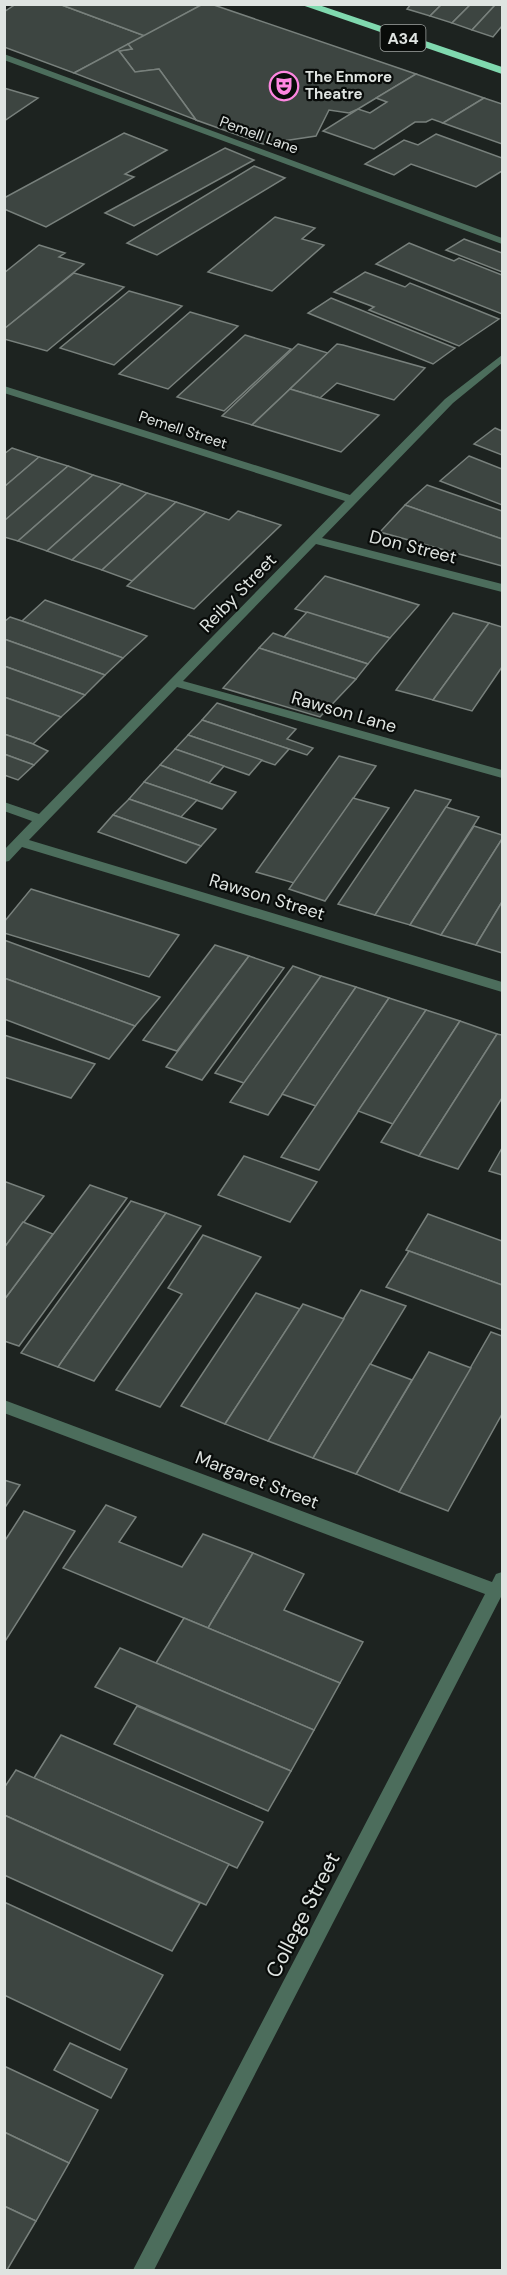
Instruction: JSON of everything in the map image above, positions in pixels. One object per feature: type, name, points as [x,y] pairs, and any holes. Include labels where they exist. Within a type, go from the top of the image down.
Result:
[{"type":"highway","name":"A34","points":[[304,4],[502,71]]},
{"type":"street","name":"Pemell Lane","points":[[4,57],[502,241]]},
{"type":"street","name":"Reiby Street","points":[[4,858],[448,401],[502,358]]},
{"type":"street","name":"Pemell Street","points":[[4,389],[353,500]]},
{"type":"street","name":"Don Street","points":[[315,540],[502,588]]},
{"type":"street","name":"Rawson Lane","points":[[176,683],[502,774]]},
{"type":"street","points":[[4,806],[41,820]]},
{"type":"street","name":"Rawson Street","points":[[20,842],[502,987]]},
{"type":"street","name":"Margaret Street","points":[[4,1406],[499,1585]]},
{"type":"street","name":"College Street","points":[[143,2271],[499,1585]]},
{"type":"building","points":[[16,4],[59,4],[145,36],[74,73],[4,47],[4,12]]},
{"type":"building","points":[[59,4],[203,4],[145,36]]},
{"type":"building","name":"The Enmore Theatre","points":[[203,4],[211,4],[416,74],[349,113],[329,110],[316,136],[263,144],[196,120],[159,69],[135,72],[119,51],[132,49],[128,44]]},
{"type":"building","points":[[411,4],[442,4],[430,16],[407,9]]},
{"type":"building","points":[[442,4],[471,4],[452,23],[430,16]]},
{"type":"building","points":[[471,4],[496,4],[472,30],[452,23]]},
{"type":"building","points":[[496,4],[502,4],[502,26],[493,37],[472,30]]},
{"type":"building","points":[[128,44],[132,49],[119,51],[135,72],[159,69],[196,120],[74,73]]},
{"type":"building","points":[[416,74],[484,98],[443,123],[432,119],[426,122],[415,122],[374,149],[323,131],[358,109],[370,113],[387,102],[376,98]]},
{"type":"building","points":[[4,88],[38,98],[4,121]]},
{"type":"building","points":[[484,98],[502,104],[502,144],[443,123]]},
{"type":"building","points":[[124,133],[167,150],[125,174],[134,177],[46,227],[4,209],[4,198]]},
{"type":"building","points":[[436,134],[502,158],[502,171],[476,187],[411,164],[394,175],[365,164],[404,140],[418,145]]},
{"type":"building","points":[[225,148],[254,160],[134,226],[105,213]]},
{"type":"building","points":[[254,166],[285,178],[157,255],[127,243]]},
{"type":"building","points":[[275,217],[315,228],[302,239],[324,245],[272,291],[208,272]]},
{"type":"building","points":[[464,239],[502,253],[502,272],[446,250]]},
{"type":"building","points":[[409,243],[454,261],[459,258],[502,275],[502,314],[376,264]]},
{"type":"building","points":[[39,245],[65,253],[59,257],[84,264],[4,329],[4,273]]},
{"type":"building","points":[[365,272],[405,287],[410,283],[499,319],[459,346],[369,310],[374,307],[334,292]]},
{"type":"building","points":[[74,273],[124,287],[47,351],[4,339],[4,329]]},
{"type":"building","points":[[129,291],[182,306],[114,365],[60,348]]},
{"type":"building","points":[[331,298],[455,348],[433,364],[308,313]]},
{"type":"building","points":[[190,312],[238,326],[168,389],[119,374]]},
{"type":"building","points":[[245,335],[291,349],[224,411],[177,397]]},
{"type":"building","points":[[298,344],[328,353],[252,425],[222,416]]},
{"type":"building","points":[[337,344],[425,368],[394,400],[337,383],[320,398],[290,389]]},
{"type":"building","points":[[290,389],[379,415],[341,452],[252,425]]},
{"type":"building","points":[[495,428],[502,431],[502,455],[474,444]]},
{"type":"building","points":[[12,448],[39,457],[4,487],[4,454]]},
{"type":"building","points":[[469,456],[502,469],[502,505],[440,481]]},
{"type":"building","points":[[39,457],[68,466],[4,521],[4,487]]},
{"type":"building","points":[[68,466],[93,475],[18,541],[4,537],[4,521]]},
{"type":"building","points":[[93,475],[122,484],[47,551],[18,541]]},
{"type":"building","points":[[122,484],[147,493],[72,560],[47,551]]},
{"type":"building","points":[[427,485],[502,511],[502,539],[405,505]]},
{"type":"building","points":[[147,493],[176,502],[102,570],[72,560]]},
{"type":"building","points":[[176,502],[206,512],[132,581],[102,570]]},
{"type":"building","points":[[405,505],[502,539],[502,566],[380,532]]},
{"type":"building","points":[[238,511],[281,525],[194,609],[127,586],[206,512],[229,520]]},
{"type":"building","points":[[325,576],[419,605],[390,638],[295,609]]},
{"type":"building","points":[[45,600],[147,636],[123,658],[22,621]]},
{"type":"building","points":[[307,612],[390,638],[368,664],[284,637]]},
{"type":"building","points":[[453,613],[489,623],[433,700],[396,690]]},
{"type":"building","points":[[10,617],[123,658],[105,675],[4,639],[4,622]]},
{"type":"building","points":[[489,623],[502,627],[502,667],[472,711],[433,700]]},
{"type":"building","points":[[273,633],[368,664],[356,679],[259,648]]},
{"type":"building","points":[[4,639],[105,675],[85,695],[4,666]]},
{"type":"building","points":[[259,648],[356,679],[320,717],[223,688]]},
{"type":"building","points":[[4,666],[85,695],[61,717],[4,697]]},
{"type":"building","points":[[4,697],[61,717],[33,744],[4,734]]},
{"type":"building","points":[[217,703],[296,729],[287,739],[313,748],[307,755],[202,720]]},
{"type":"building","points":[[202,720],[289,749],[275,765],[188,735]]},
{"type":"building","points":[[4,734],[48,751],[34,765],[4,754]]},
{"type":"building","points":[[188,735],[262,760],[249,775],[175,749]]},
{"type":"building","points":[[175,749],[224,766],[209,783],[160,765]]},
{"type":"building","points":[[4,754],[34,765],[18,780],[4,775]]},
{"type":"building","points":[[339,756],[376,766],[294,883],[256,872]]},
{"type":"building","points":[[160,765],[236,792],[222,809],[144,782]]},
{"type":"building","points":[[144,782],[197,800],[181,817],[129,799]]},
{"type":"building","points":[[415,790],[451,800],[375,915],[338,904]]},
{"type":"building","points":[[353,798],[389,808],[325,901],[289,889]]},
{"type":"building","points":[[129,799],[216,829],[201,846],[113,815]]},
{"type":"building","points":[[446,807],[479,817],[410,925],[375,915]]},
{"type":"building","points":[[113,815],[201,846],[186,863],[98,832]]},
{"type":"building","points":[[474,826],[502,835],[502,839],[441,935],[410,925]]},
{"type":"building","points":[[502,839],[502,902],[476,945],[441,935]]},
{"type":"building","points":[[31,889],[179,935],[149,977],[4,933],[4,922]]},
{"type":"building","points":[[502,902],[502,953],[476,945]]},
{"type":"building","points":[[4,940],[160,997],[135,1026],[4,978]]},
{"type":"building","points":[[215,945],[249,956],[177,1051],[143,1040]]},
{"type":"building","points":[[249,956],[284,968],[202,1080],[166,1067]]},
{"type":"building","points":[[293,966],[321,976],[244,1083],[215,1073]]},
{"type":"building","points":[[321,976],[356,987],[268,1115],[230,1102]]},
{"type":"building","points":[[4,978],[135,1026],[109,1059],[4,1019]]},
{"type":"building","points":[[356,987],[389,998],[316,1106],[282,1094]]},
{"type":"building","points":[[389,998],[426,1010],[319,1170],[281,1157]]},
{"type":"building","points":[[426,1010],[460,1021],[393,1124],[358,1111]]},
{"type":"building","points":[[460,1021],[497,1034],[419,1156],[381,1142]]},
{"type":"building","points":[[497,1034],[502,1035],[502,1098],[458,1169],[419,1156]]},
{"type":"building","points":[[4,1035],[95,1064],[71,1098],[4,1077]]},
{"type":"building","points":[[502,1148],[502,1175],[489,1171]]},
{"type":"building","points":[[244,1156],[317,1182],[290,1222],[218,1195]]},
{"type":"building","points":[[6,1182],[44,1196],[4,1248],[4,1184]]},
{"type":"building","points":[[90,1185],[127,1198],[19,1346],[4,1341],[4,1300]]},
{"type":"building","points":[[131,1201],[166,1213],[58,1367],[21,1353]]},
{"type":"building","points":[[166,1213],[201,1226],[94,1381],[58,1367]]},
{"type":"building","points":[[428,1214],[502,1241],[502,1285],[406,1250]]},
{"type":"building","points":[[23,1222],[53,1234],[4,1300],[4,1248]]},
{"type":"building","points":[[203,1235],[261,1257],[160,1407],[116,1390],[182,1294],[168,1288]]},
{"type":"building","points":[[409,1251],[502,1285],[502,1330],[386,1287]]},
{"type":"building","points":[[361,1290],[406,1306],[313,1458],[268,1441]]},
{"type":"building","points":[[256,1293],[300,1309],[225,1424],[181,1406]]},
{"type":"building","points":[[303,1304],[344,1319],[268,1441],[225,1424]]},
{"type":"building","points":[[491,1332],[502,1336],[502,1414],[448,1511],[399,1492]]},
{"type":"building","points":[[429,1352],[471,1368],[399,1492],[356,1474]]},
{"type":"building","points":[[370,1364],[412,1380],[356,1474],[313,1458]]},
{"type":"building","points":[[4,1480],[20,1485],[4,1509]]},
{"type":"building","points":[[106,1505],[136,1517],[119,1542],[182,1567],[203,1534],[253,1553],[208,1628],[63,1568]]},
{"type":"building","points":[[24,1511],[75,1531],[4,1643],[4,1542]]},
{"type":"building","points":[[253,1553],[304,1574],[284,1610],[363,1642],[340,1683],[208,1628]]},
{"type":"building","points":[[184,1618],[340,1683],[314,1730],[156,1663]]},
{"type":"building","points":[[120,1648],[314,1730],[291,1771],[95,1687]]},
{"type":"building","points":[[137,1706],[291,1771],[268,1811],[114,1744]]},
{"type":"building","points":[[61,1735],[263,1822],[237,1868],[34,1778]]},
{"type":"building","points":[[16,1770],[229,1864],[206,1905],[4,1815],[4,1788]]},
{"type":"building","points":[[4,1815],[200,1903],[172,1951],[4,1875]]},
{"type":"building","points":[[4,1902],[163,1975],[120,2050],[4,1995]]},
{"type":"building","points":[[70,2043],[127,2069],[111,2098],[54,2070]]},
{"type":"building","points":[[4,2066],[98,2110],[69,2163],[4,2132]]},
{"type":"building","points":[[4,2132],[69,2163],[36,2221],[4,2206]]},
{"type":"building","points":[[4,2206],[36,2221],[7,2270],[4,2270]]},
{"type":"place","name":"The Enmore Theatre","points":[[284,86]]}]
